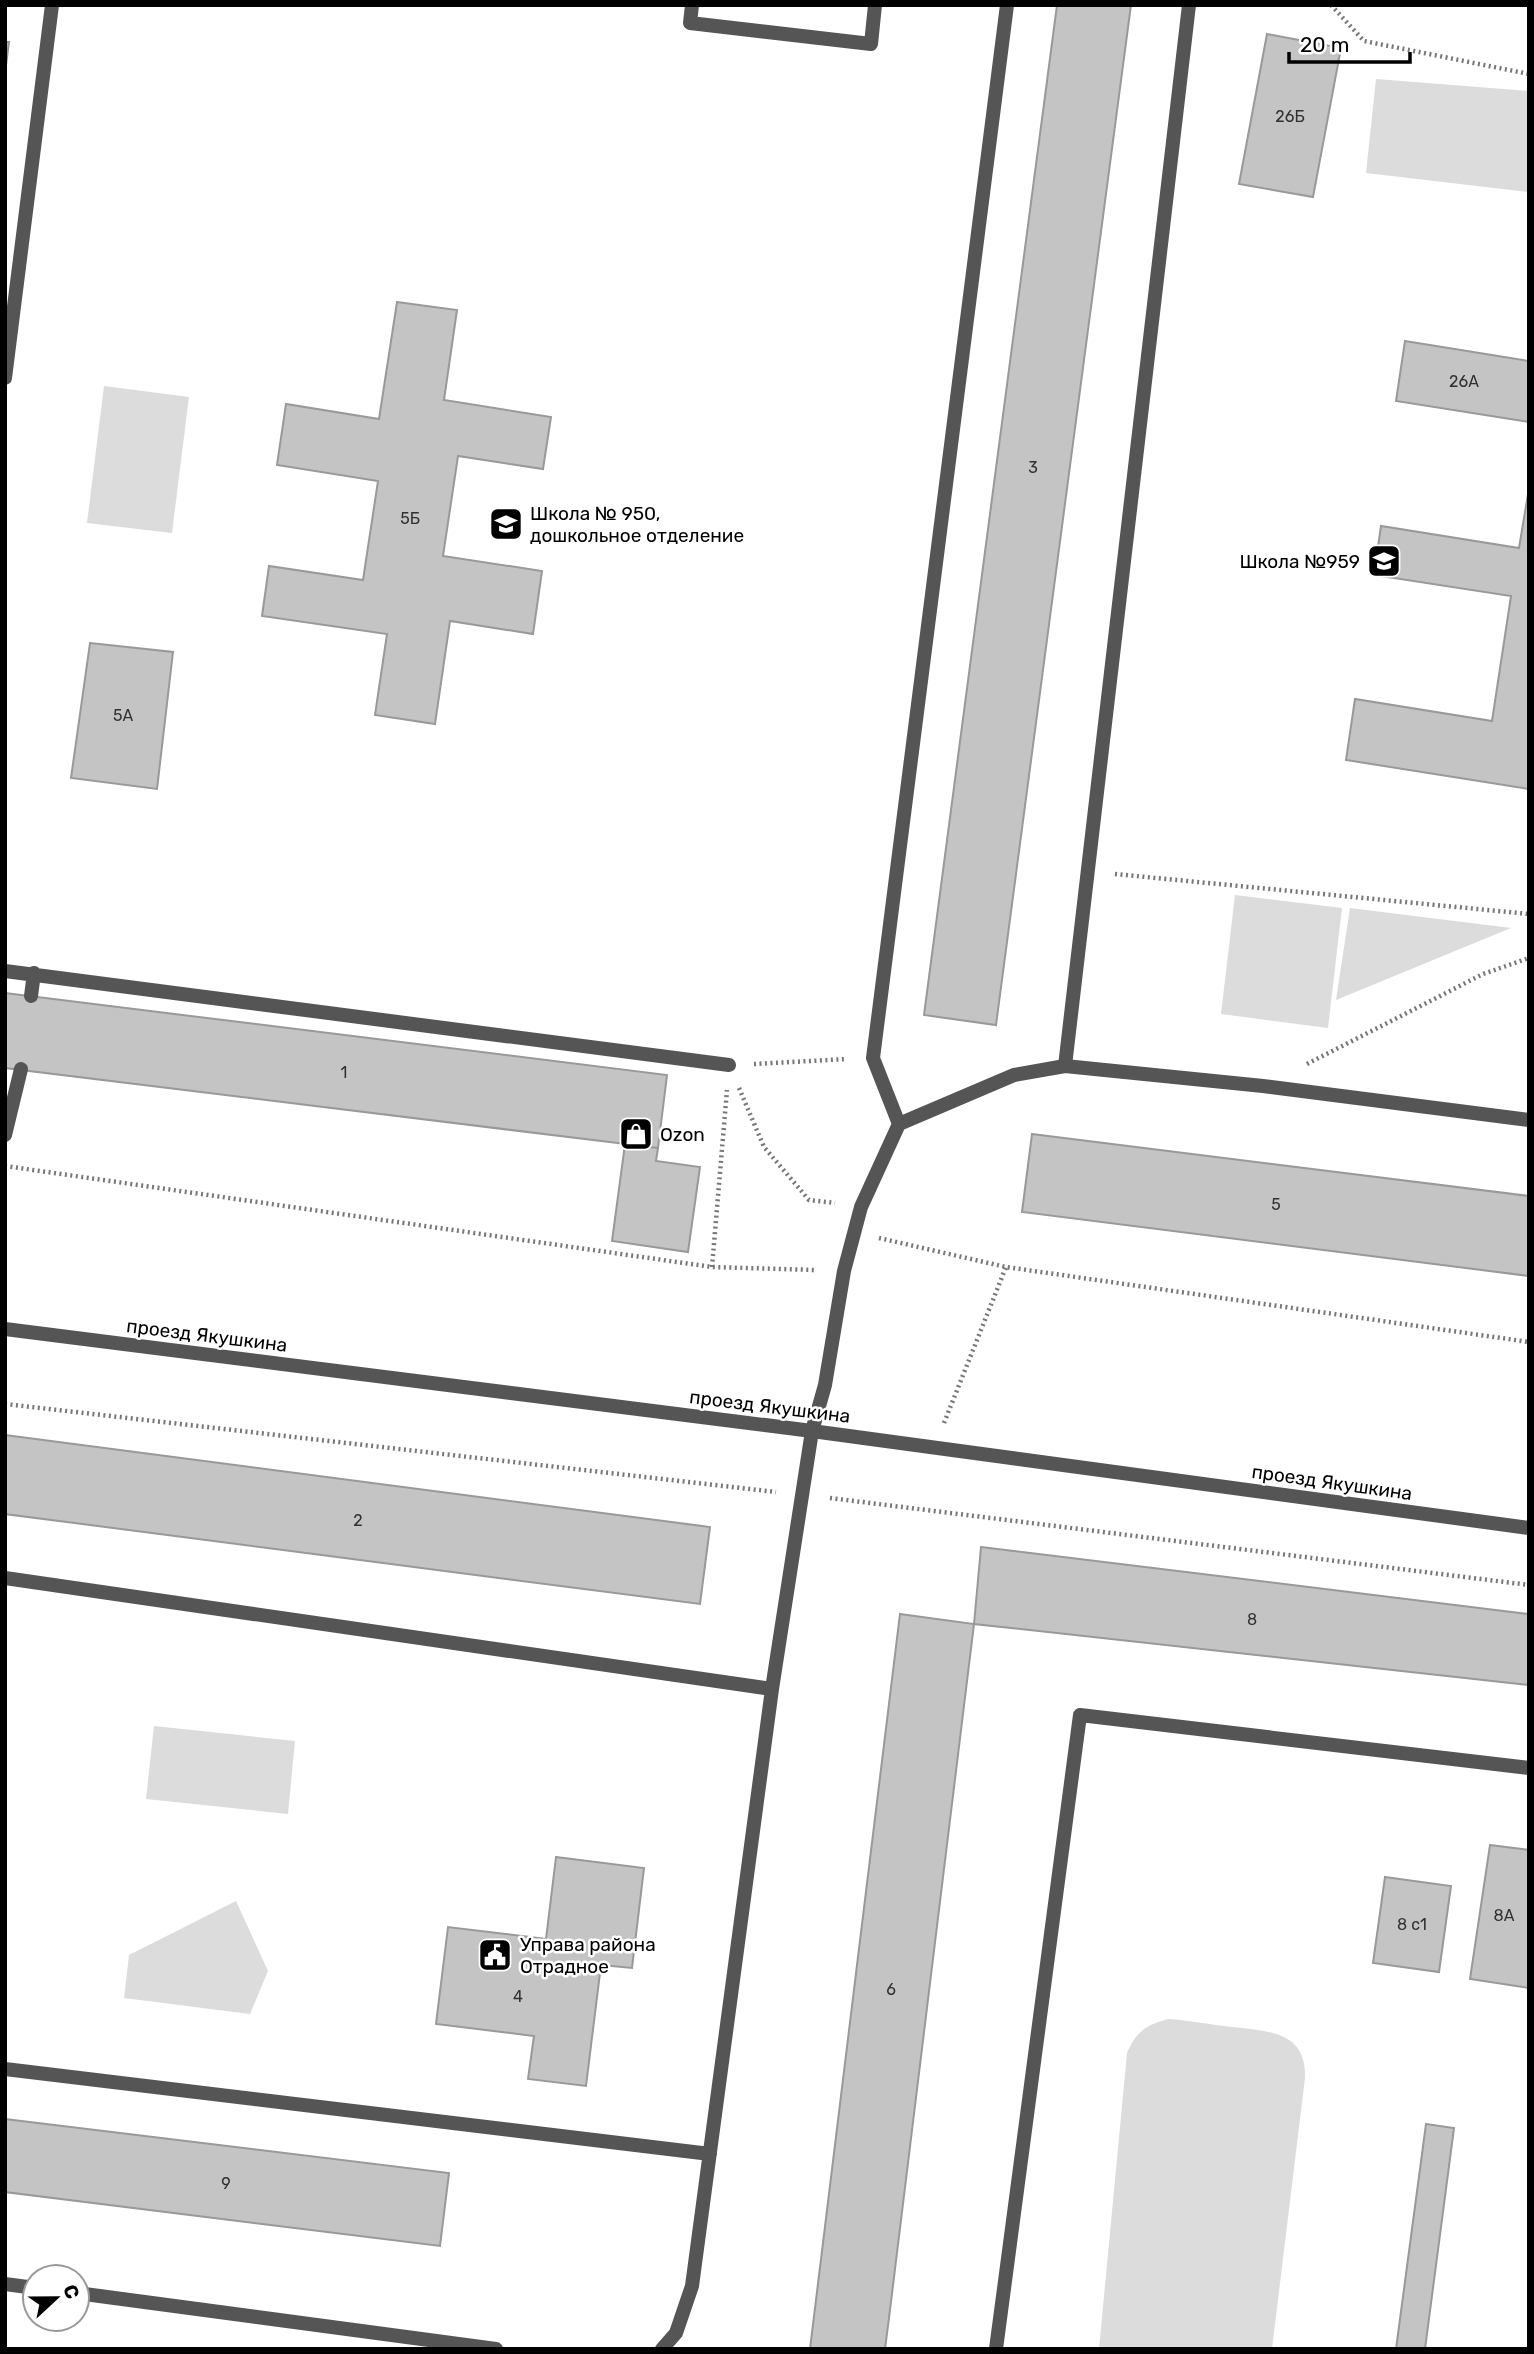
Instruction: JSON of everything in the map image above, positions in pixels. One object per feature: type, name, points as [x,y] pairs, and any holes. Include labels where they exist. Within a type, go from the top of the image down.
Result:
[{"type":"street","points":[[5,378],[52,5]]},
{"type":"street","points":[[692,5],[690,23],[871,44],[875,5]]},
{"type":"street","points":[[899,1124],[873,1058],[1007,5]]},
{"type":"street","points":[[1065,1066],[1189,5]]},
{"type":"street","points":[[5,971],[729,1065]]},
{"type":"street","points":[[32,996],[34,973]]},
{"type":"street","points":[[662,2349],[676,2333],[692,2286],[772,1689],[812,1431],[825,1385],[844,1271],[861,1207],[899,1124],[1014,1075],[1065,1066],[1263,1086],[1529,1120]]},
{"type":"street","points":[[5,1135],[21,1069]]},
{"type":"street","name":"проезд Якушкина","points":[[5,1329],[812,1431],[1529,1528]]},
{"type":"street","points":[[5,1578],[772,1689]]},
{"type":"street","points":[[996,2349],[1080,1714],[1529,1768]]},
{"type":"street","points":[[5,2068],[710,2154]]},
{"type":"street","points":[[91,2295],[496,2349]]},
{"type":"path","points":[[1331,5],[1364,41],[1529,74]]},
{"type":"path","points":[[1087,871],[1529,914]]},
{"type":"path","points":[[1263,1086],[1483,974],[1529,958]]},
{"type":"path","points":[[729,1065],[873,1058]]},
{"type":"path","points":[[729,1065],[764,1147],[809,1199],[861,1207]]},
{"type":"path","points":[[712,1267],[729,1065]]},
{"type":"path","points":[[5,1166],[712,1267],[844,1271]]},
{"type":"path","points":[[855,1232],[1006,1267],[1529,1342]]},
{"type":"path","points":[[934,1447],[1006,1267]]},
{"type":"path","points":[[5,1404],[802,1495],[1529,1585]]},
{"type":"shaded area","points":[[1376,79],[1529,91],[1529,192],[1366,173]]},
{"type":"shaded area","points":[[104,386],[189,397],[172,533],[87,523]]},
{"type":"shaded area","points":[[1235,895],[1342,908],[1328,1028],[1221,1014]]},
{"type":"shaded area","points":[[1350,908],[1511,928],[1336,1000]]},
{"type":"shaded area","points":[[154,1726],[295,1741],[288,1814],[146,1799]]},
{"type":"shaded area","points":[[236,1901],[268,1971],[250,2014],[124,1998],[129,1955]]},
{"type":"shaded area","points":[[1168,2019],[1259,2030],[1283,2036],[1300,2051],[1304,2062],[1305,2078],[1272,2349],[1099,2349],[1127,2053],[1143,2030]]},
{"type":"building","points":[[1057,5],[1131,5],[996,1025],[924,1015]]},
{"type":"building","points":[[1267,34],[1341,48],[1313,197],[1239,184]]},
{"type":"building","points":[[5,42],[9,42],[5,73]]},
{"type":"building","points":[[397,302],[457,310],[444,400],[551,417],[543,469],[458,456],[443,556],[542,571],[533,634],[450,621],[435,724],[375,715],[387,634],[262,616],[269,566],[363,580],[378,481],[277,465],[286,404],[379,419]]},
{"type":"building","points":[[1405,341],[1529,361],[1529,422],[1396,401]]},
{"type":"building","points":[[1529,488],[1529,789],[1346,760],[1355,699],[1492,721],[1511,596],[1374,575],[1381,526],[1519,548]]},
{"type":"building","points":[[90,643],[173,652],[157,789],[71,778]]},
{"type":"building","points":[[5,993],[667,1075],[658,1148],[5,1068]]},
{"type":"building","points":[[1032,1134],[1529,1196],[1529,1276],[1022,1212]]},
{"type":"building","points":[[625,1144],[658,1148],[656,1161],[700,1167],[688,1252],[612,1241]]},
{"type":"building","points":[[5,1435],[710,1527],[700,1604],[5,1514]]},
{"type":"building","points":[[981,1547],[1529,1614],[1529,1685],[974,1624]]},
{"type":"building","points":[[900,1614],[974,1624],[885,2349],[810,2349]]},
{"type":"building","points":[[1490,1845],[1529,1850],[1529,1988],[1470,1979]]},
{"type":"building","points":[[556,1857],[644,1868],[632,1968],[601,1965],[586,2086],[528,2079],[534,2036],[436,2024],[448,1927],[546,1939]]},
{"type":"building","points":[[1385,1877],[1451,1886],[1439,1972],[1373,1963]]},
{"type":"building","points":[[5,2119],[449,2173],[440,2246],[5,2192]]},
{"type":"building","points":[[1426,2124],[1454,2128],[1425,2349],[1396,2349]]},
{"type":"place","name":"Школа № 950, дошкольное отделение","points":[[506,524]]},
{"type":"place","name":"Школа №959","points":[[1384,561]]},
{"type":"place","name":"Ozon","points":[[636,1134]]},
{"type":"place","name":"Управа района Отрадное","points":[[495,1955]]}]
